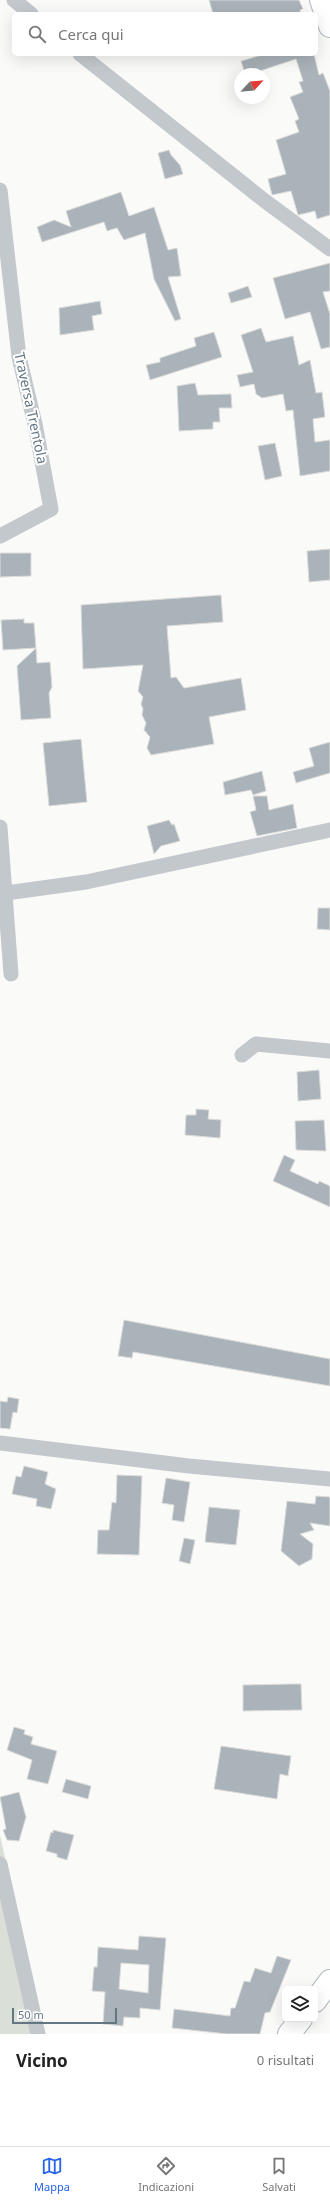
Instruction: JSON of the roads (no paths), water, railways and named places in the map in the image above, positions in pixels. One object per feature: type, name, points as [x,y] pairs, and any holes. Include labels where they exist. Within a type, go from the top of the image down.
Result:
[{"type":"main road","points":[[321,0],[330,26]]},
{"type":"main road","points":[[318,1997],[330,1982]]},
{"type":"main road","points":[[289,2034],[299,2022]]},
{"type":"street","points":[[14,0],[29,12]]},
{"type":"street","points":[[83,56],[265,201],[330,249]]},
{"type":"street","name":"Traversa Trentola","points":[[0,190],[4,250],[19,357],[35,424],[51,509],[0,536]]},
{"type":"street","points":[[0,827],[11,974]]},
{"type":"street","points":[[6,893],[86,882],[330,830]]},
{"type":"street","points":[[242,1055],[256,1044],[330,1051]]},
{"type":"street","points":[[0,1443],[189,1466],[330,1479]]},
{"type":"street","points":[[0,1864],[38,2034]]}]
